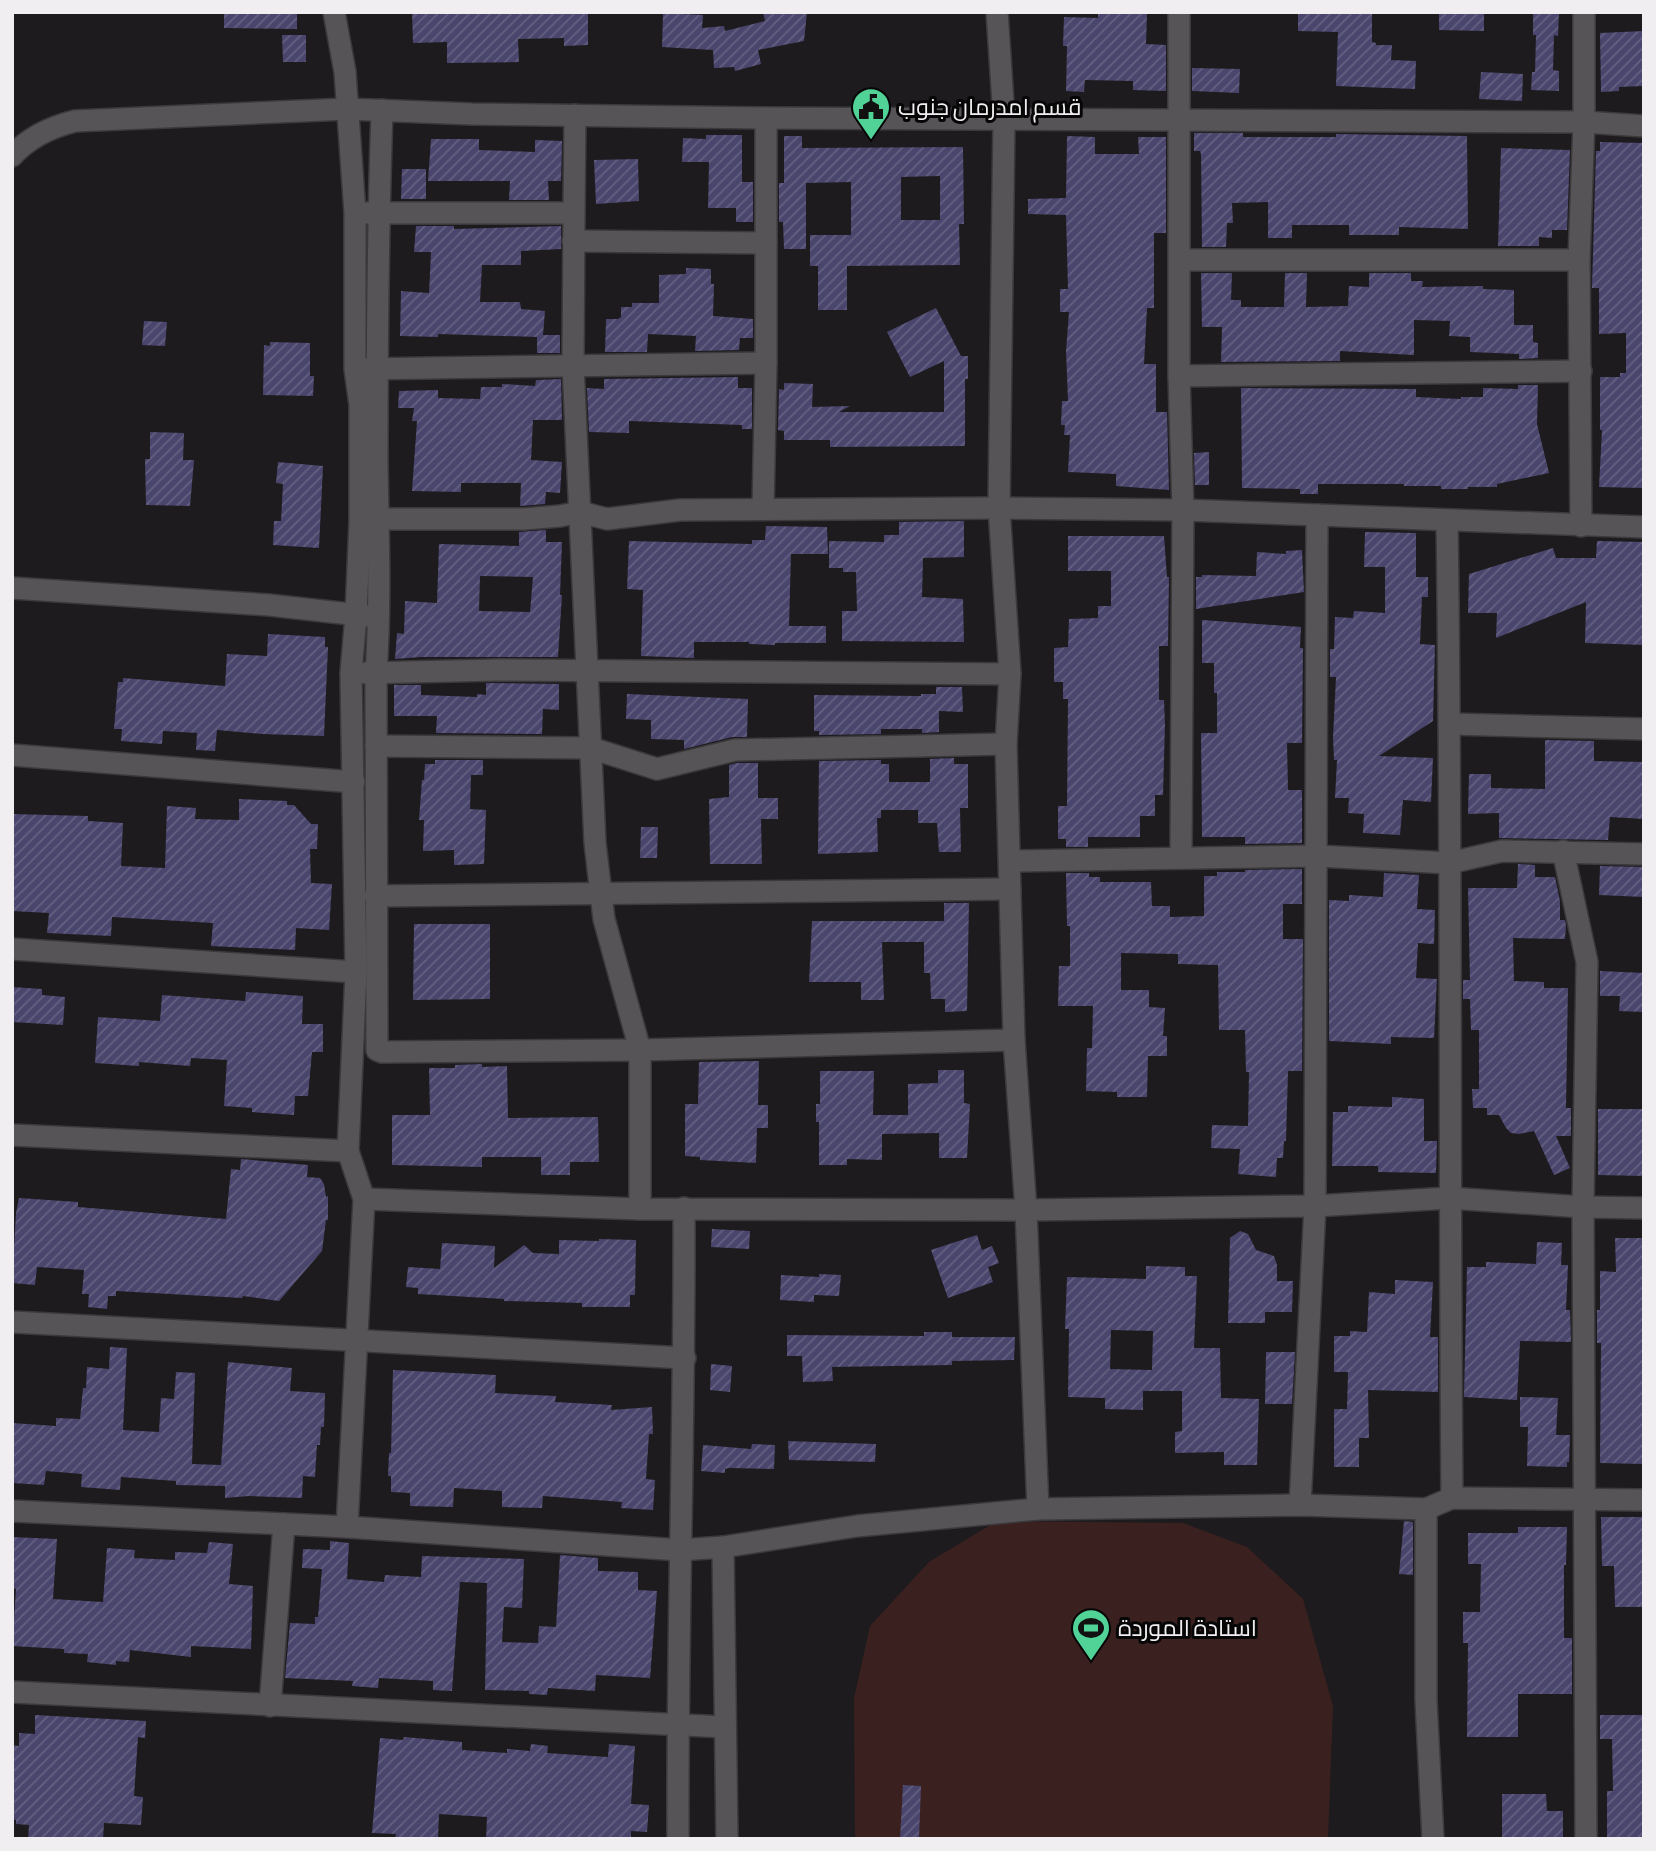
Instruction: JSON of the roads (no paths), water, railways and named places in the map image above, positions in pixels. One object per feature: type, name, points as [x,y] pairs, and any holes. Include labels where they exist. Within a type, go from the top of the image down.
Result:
[{"type":"street","points":[[334,12],[345,72],[377,519],[380,616],[376,673],[375,896],[379,1051],[640,1050],[1014,1041]]},
{"type":"street","points":[[997,12],[1004,118],[999,508],[1010,674],[1006,744],[1014,1041],[1026,1210],[1038,1509]]},
{"type":"street","points":[[1179,12],[1179,376],[1183,510],[1181,858]]},
{"type":"street","points":[[1581,526],[1579,260],[1584,122],[1584,12]]},
{"type":"street","points":[[12,156],[34,137],[75,121],[347,109],[766,118],[1584,122],[1644,125]]},
{"type":"street","points":[[347,1527],[363,1199],[348,1151],[356,972],[351,673],[360,521],[360,405],[366,369],[378,214],[382,110]]},
{"type":"street","points":[[575,115],[573,365],[595,843],[599,892],[610,945],[640,1050],[640,1209]]},
{"type":"street","points":[[763,509],[766,118]]},
{"type":"street","points":[[355,213],[574,213]]},
{"type":"street","points":[[573,241],[766,243]]},
{"type":"street","points":[[1180,260],[1579,260]]},
{"type":"street","points":[[366,369],[766,363]]},
{"type":"street","points":[[1179,376],[1581,370]]},
{"type":"street","points":[[377,519],[524,519],[580,512],[607,519],[680,510],[999,508],[1183,510],[1644,527]]},
{"type":"street","points":[[1300,1505],[1315,1206],[1317,514]]},
{"type":"street","points":[[1447,520],[1452,1498]]},
{"type":"street","points":[[12,588],[270,605],[380,616]]},
{"type":"street","points":[[351,673],[497,670],[1010,674]]},
{"type":"street","points":[[1450,724],[1644,729]]},
{"type":"street","points":[[376,746],[591,748],[657,769],[736,750],[1006,744]]},
{"type":"street","points":[[12,755],[354,782]]},
{"type":"street","points":[[1010,861],[1318,856],[1448,863],[1502,851],[1644,854]]},
{"type":"street","points":[[1563,851],[1587,962],[1583,1207],[1586,1839]]},
{"type":"street","points":[[375,896],[1010,889]]},
{"type":"street","points":[[12,949],[356,972]]},
{"type":"street","points":[[12,1135],[348,1151]]},
{"type":"street","points":[[363,1199],[640,1209],[1026,1210],[1315,1206],[1450,1198],[1583,1207],[1644,1208]]},
{"type":"street","points":[[678,1839],[680,1549],[685,1358],[684,1208]]},
{"type":"street","points":[[12,1322],[685,1358]]},
{"type":"street","points":[[12,1511],[347,1527],[680,1549],[723,1547],[857,1526],[1038,1509],[1300,1505],[1426,1508],[1452,1498],[1644,1500]]},
{"type":"street","points":[[1426,1508],[1426,1700],[1433,1839]]},
{"type":"street","points":[[271,1706],[284,1524]]},
{"type":"street","points":[[723,1547],[727,1839]]},
{"type":"street","points":[[12,1692],[725,1727]]},
{"type":"place","name":"قسم امدرمان جنوب","points":[[871,141]]},
{"type":"place","name":"استادة الموردة","points":[[1091,1662]]}]
